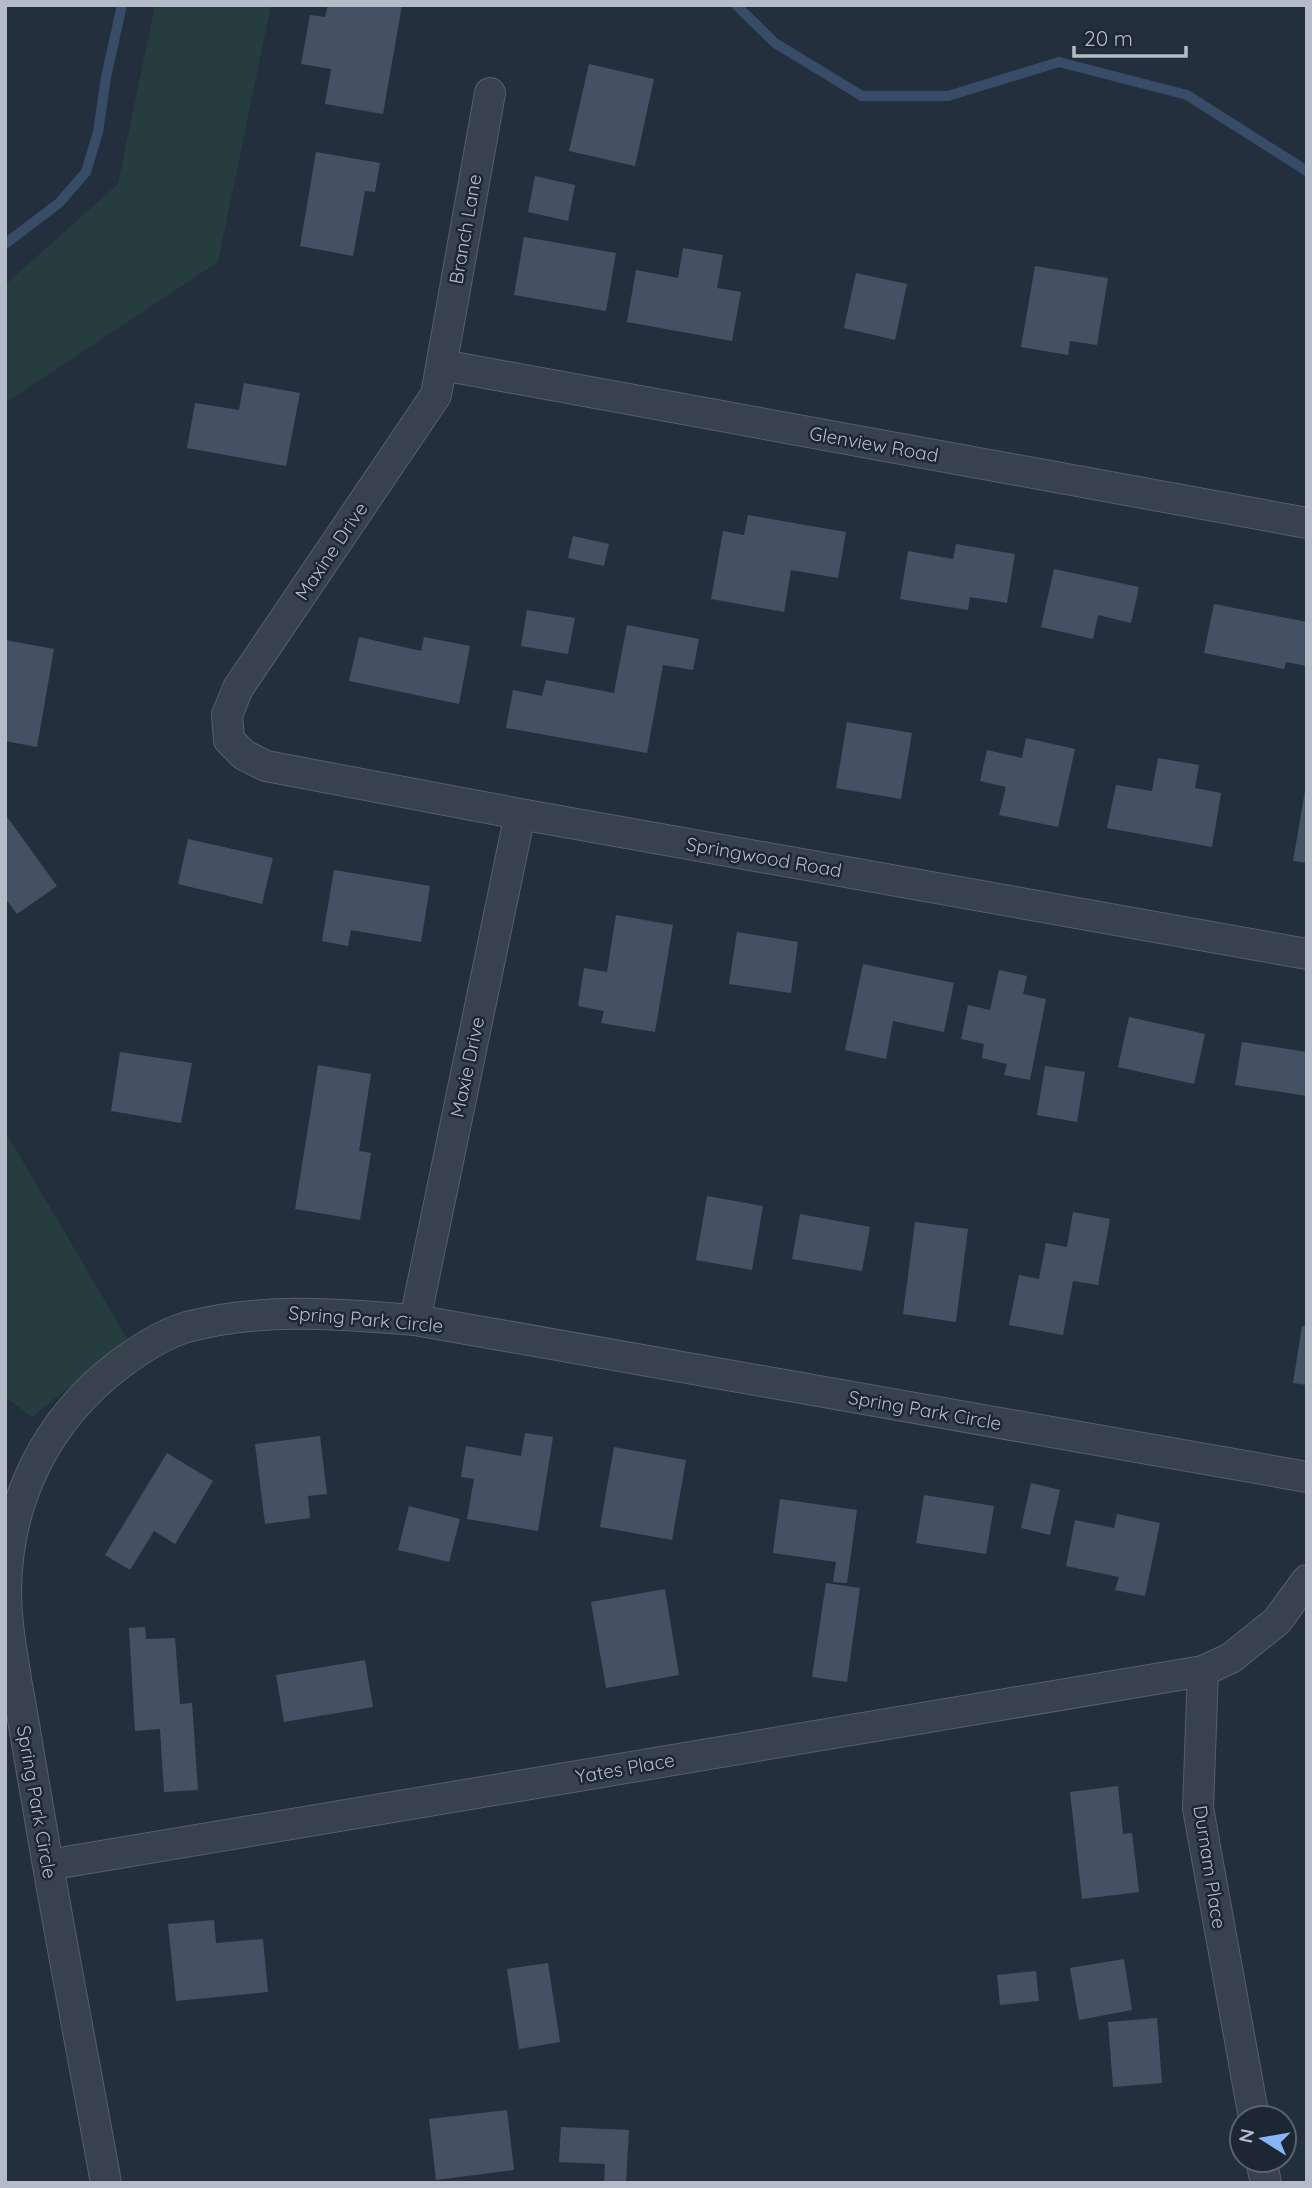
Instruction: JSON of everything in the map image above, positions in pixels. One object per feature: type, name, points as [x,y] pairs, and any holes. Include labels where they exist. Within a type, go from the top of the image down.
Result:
[{"type":"street","name":"Branch Lane","points":[[442,365],[489,93]]},
{"type":"street","name":"Glenview Road","points":[[442,365],[1307,523]]},
{"type":"street","name":"Maxine Drive","points":[[229,740],[227,715],[238,688],[436,395],[442,365]]},
{"type":"street","name":"Springwood Road","points":[[229,740],[244,755],[267,766],[520,814],[1307,954]]},
{"type":"street","name":"Maxie Drive","points":[[415,1320],[520,814]]},
{"type":"street","name":"Spring Park Circle","points":[[106,2183],[10,1642],[6,1592],[9,1546],[20,1500],[39,1455],[54,1432],[97,1381],[142,1347],[184,1328],[279,1312],[415,1320],[1307,1477]]},
{"type":"street","points":[[1203,1671],[1231,1658],[1277,1621],[1307,1580]]},
{"type":"street","name":"Yates Place","points":[[48,1866],[1203,1671]]},
{"type":"street","name":"Durnam Place","points":[[1203,1671],[1198,1808],[1251,2104]]},
{"type":"green space","points":[[155,5],[271,5],[218,262],[5,403],[5,285],[118,184]]},
{"type":"green space","points":[[5,1131],[128,1340],[32,1417],[5,1397]]},
{"type":"building","points":[[328,5],[402,5],[383,114],[325,104],[331,69],[301,64],[310,15],[325,17]]},
{"type":"building","points":[[589,64],[654,79],[635,166],[569,151]]},
{"type":"building","points":[[316,152],[380,163],[375,192],[365,191],[353,256],[300,246]]},
{"type":"building","points":[[535,176],[575,185],[568,221],[528,212]]},
{"type":"building","points":[[524,237],[616,253],[606,311],[514,295]]},
{"type":"building","points":[[683,248],[723,255],[717,288],[741,292],[732,341],[627,322],[636,270],[678,278]]},
{"type":"building","points":[[1035,266],[1108,278],[1097,345],[1070,341],[1068,355],[1021,347]]},
{"type":"building","points":[[856,273],[907,284],[895,340],[844,328]]},
{"type":"building","points":[[244,383],[300,393],[286,466],[187,448],[195,403],[239,410]]},
{"type":"building","points":[[748,515],[846,532],[838,578],[791,570],[784,612],[711,599],[723,531],[744,535]]},
{"type":"building","points":[[573,536],[609,544],[604,566],[568,558]]},
{"type":"building","points":[[956,544],[1015,554],[1007,603],[970,597],[968,610],[900,599],[908,551],[953,559]]},
{"type":"building","points":[[1054,569],[1139,587],[1131,623],[1098,615],[1093,639],[1041,627]]},
{"type":"building","points":[[1214,604],[1307,622],[1307,666],[1286,662],[1284,669],[1204,653]]},
{"type":"building","points":[[527,610],[575,618],[568,654],[521,646]]},
{"type":"building","points":[[627,625],[699,639],[693,670],[663,665],[647,753],[506,728],[513,690],[542,696],[546,680],[614,693]]},
{"type":"building","points":[[359,637],[421,651],[424,637],[470,646],[459,704],[349,681]]},
{"type":"building","points":[[5,640],[54,649],[37,747],[5,741]]},
{"type":"building","points":[[847,722],[912,733],[901,799],[836,788]]},
{"type":"building","points":[[1026,738],[1075,749],[1058,827],[999,815],[1006,787],[980,781],[987,750],[1022,758]]},
{"type":"building","points":[[1158,758],[1199,765],[1195,788],[1221,793],[1212,847],[1107,828],[1116,785],[1152,791]]},
{"type":"building","points":[[1307,791],[1307,863],[1293,861]]},
{"type":"building","points":[[5,814],[57,886],[17,914],[5,898]]},
{"type":"building","points":[[188,839],[273,858],[262,904],[178,884]]},
{"type":"building","points":[[334,870],[430,886],[421,942],[351,930],[348,946],[322,941]]},
{"type":"building","points":[[616,915],[673,925],[655,1032],[601,1023],[604,1011],[578,1006],[584,968],[607,972]]},
{"type":"building","points":[[737,932],[798,942],[791,993],[729,984]]},
{"type":"building","points":[[863,964],[954,983],[944,1032],[893,1021],[886,1059],[845,1050]]},
{"type":"building","points":[[999,970],[1027,976],[1023,994],[1046,999],[1030,1080],[1004,1075],[1007,1064],[982,1058],[984,1044],[961,1039],[968,1005],[990,1010]]},
{"type":"building","points":[[1129,1017],[1205,1034],[1194,1084],[1118,1067]]},
{"type":"building","points":[[1242,1042],[1307,1052],[1307,1096],[1235,1085]]},
{"type":"building","points":[[120,1052],[192,1063],[181,1123],[111,1111]]},
{"type":"building","points":[[318,1065],[371,1074],[359,1151],[371,1153],[360,1220],[295,1209]]},
{"type":"building","points":[[1045,1066],[1085,1072],[1077,1122],[1037,1115]]},
{"type":"building","points":[[707,1196],[763,1206],[752,1270],[696,1260]]},
{"type":"building","points":[[1073,1212],[1110,1219],[1098,1285],[1073,1281],[1063,1335],[1009,1325],[1019,1275],[1039,1279],[1046,1243],[1067,1247]]},
{"type":"building","points":[[800,1214],[870,1227],[862,1271],[792,1259]]},
{"type":"building","points":[[915,1222],[968,1229],[956,1322],[903,1314]]},
{"type":"building","points":[[1302,1326],[1307,1327],[1307,1385],[1293,1383]]},
{"type":"building","points":[[525,1433],[553,1437],[538,1531],[467,1519],[474,1479],[461,1477],[466,1446],[521,1456]]},
{"type":"building","points":[[320,1436],[327,1494],[308,1496],[310,1518],[265,1524],[255,1444]]},
{"type":"building","points":[[614,1447],[686,1460],[672,1540],[600,1527]]},
{"type":"building","points":[[167,1453],[213,1481],[175,1544],[154,1531],[130,1570],[105,1555]]},
{"type":"building","points":[[1031,1483],[1060,1490],[1050,1535],[1021,1528]]},
{"type":"building","points":[[924,1495],[994,1506],[986,1554],[916,1543]]},
{"type":"building","points":[[780,1499],[857,1510],[847,1583],[833,1582],[836,1562],[773,1553]]},
{"type":"building","points":[[409,1506],[460,1519],[449,1562],[398,1550]]},
{"type":"building","points":[[1117,1514],[1160,1523],[1145,1596],[1115,1590],[1119,1577],[1066,1566],[1075,1520],[1114,1528]]},
{"type":"building","points":[[826,1583],[860,1588],[847,1682],[812,1677]]},
{"type":"building","points":[[665,1589],[679,1675],[606,1688],[591,1602]]},
{"type":"building","points":[[145,1627],[146,1639],[175,1638],[180,1704],[192,1703],[198,1790],[164,1792],[160,1729],[135,1731],[129,1628]]},
{"type":"building","points":[[365,1660],[373,1707],[284,1722],[276,1675]]},
{"type":"building","points":[[1118,1786],[1123,1834],[1132,1833],[1139,1892],[1082,1899],[1070,1792]]},
{"type":"building","points":[[214,1920],[216,1943],[263,1939],[268,1992],[176,2001],[168,1924]]},
{"type":"building","points":[[1124,1959],[1132,2010],[1079,2020],[1070,1968]]},
{"type":"building","points":[[548,1963],[560,2042],[519,2049],[507,1969]]},
{"type":"building","points":[[1036,1971],[1039,2001],[1000,2005],[997,1975]]},
{"type":"building","points":[[1157,2018],[1162,2083],[1113,2087],[1108,2022]]},
{"type":"building","points":[[507,2110],[514,2170],[436,2180],[429,2119]]},
{"type":"building","points":[[561,2127],[629,2130],[626,2183],[604,2183],[605,2164],[559,2162]]},
{"type":"waterway","points":[[5,244],[59,203],[86,172],[98,132],[106,77],[122,5]]},
{"type":"waterway","points":[[736,5],[775,43],[862,96],[948,96],[1059,62],[1187,95],[1307,171]]}]
